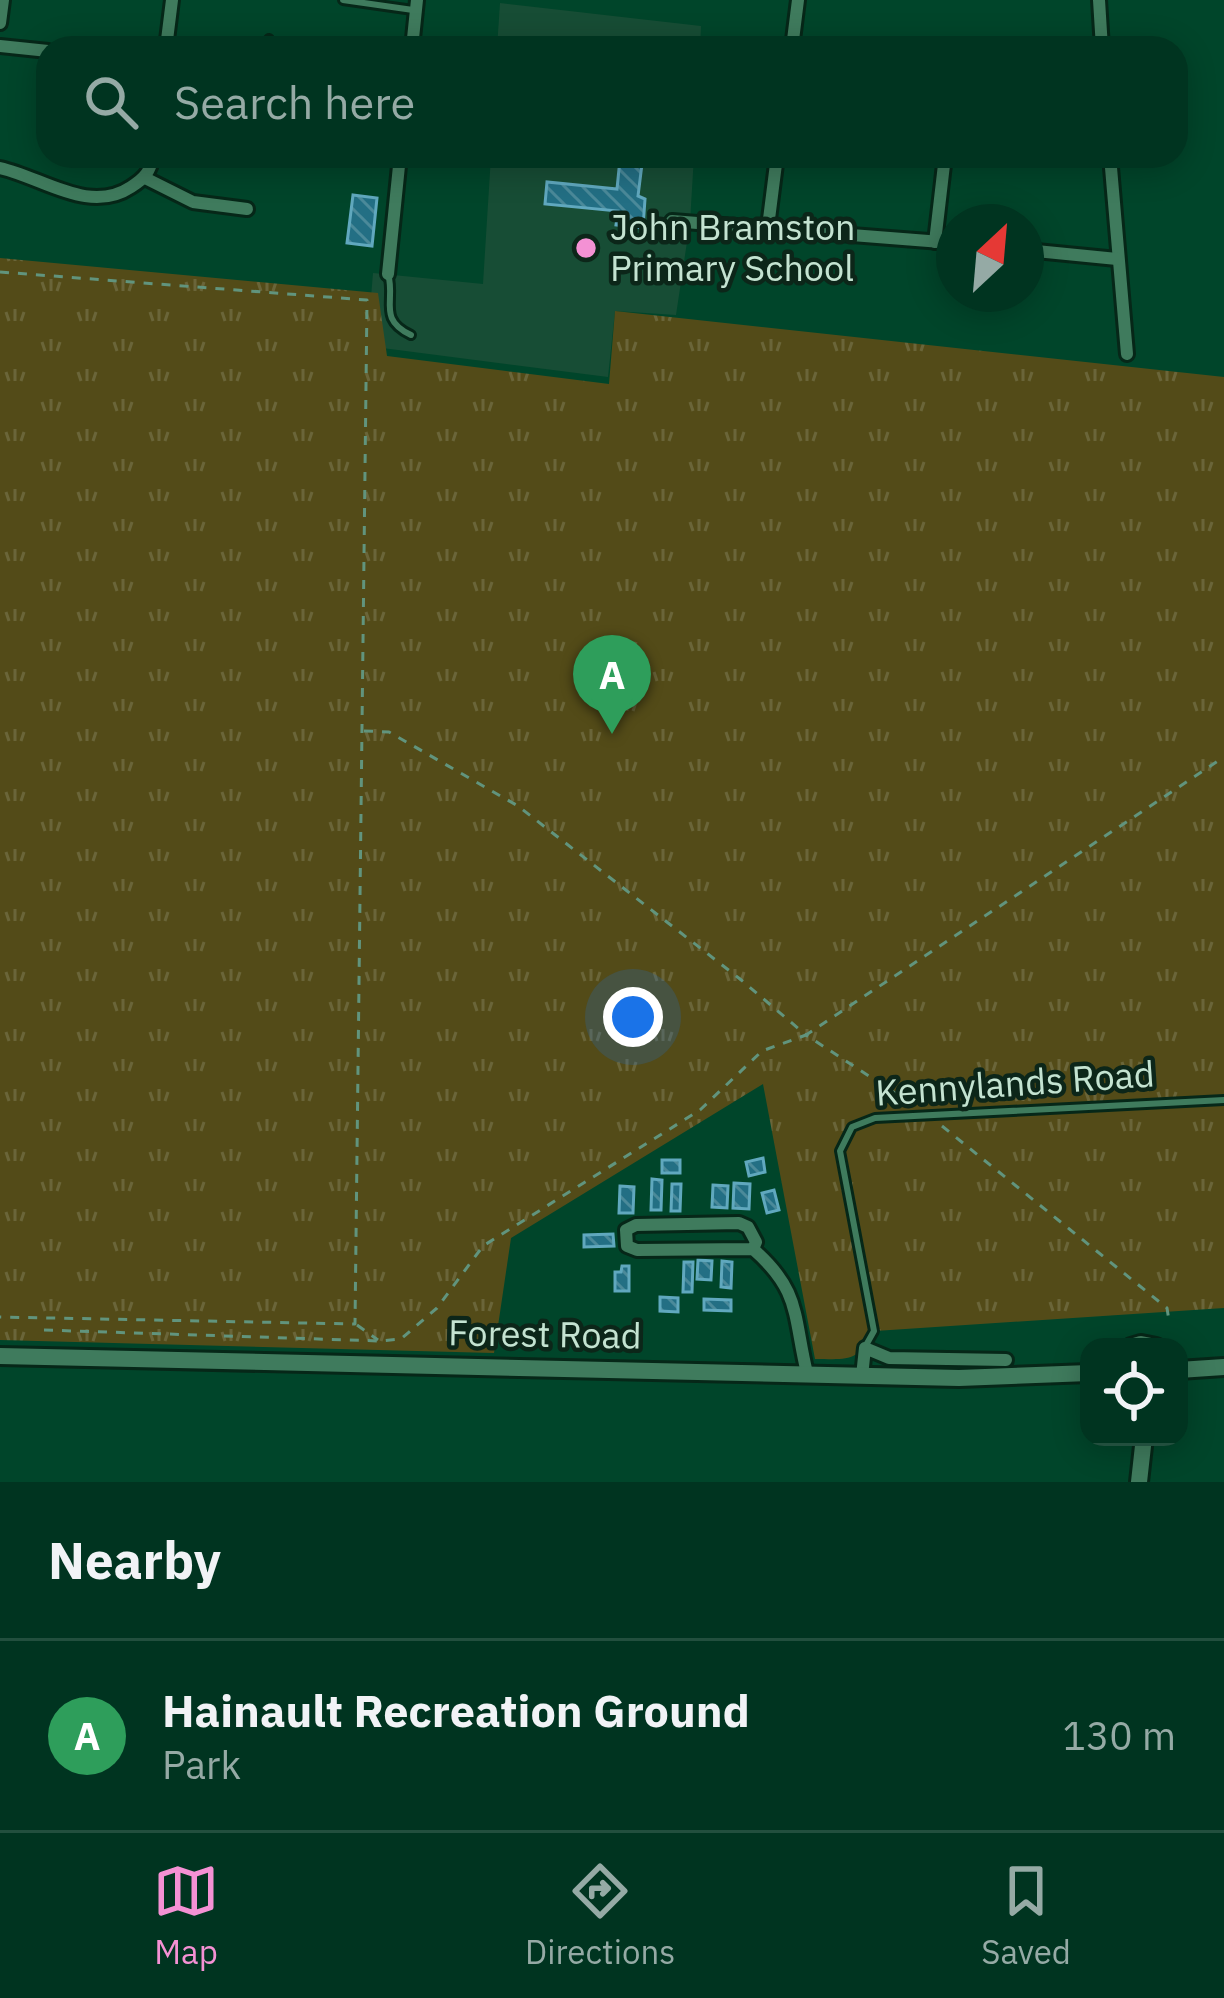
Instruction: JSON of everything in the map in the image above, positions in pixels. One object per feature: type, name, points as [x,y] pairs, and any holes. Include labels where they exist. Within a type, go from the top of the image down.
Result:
[{"type":"street","points":[[0,23],[4,0]]},
{"type":"street","points":[[167,36],[172,0]]},
{"type":"street","points":[[794,36],[798,0]]},
{"type":"street","points":[[1099,0],[1101,36]]},
{"type":"street","points":[[413,36],[417,5]]},
{"type":"street","points":[[0,46],[36,50]]},
{"type":"street","points":[[0,168],[86,196],[119,195],[145,178],[149,168]]},
{"type":"street","points":[[388,274],[399,168]]},
{"type":"street","points":[[768,227],[775,168]]},
{"type":"street","points":[[672,221],[935,242],[944,168]]},
{"type":"street","points":[[1111,168],[1127,354]]},
{"type":"street","points":[[145,178],[193,202],[247,209]]},
{"type":"street","points":[[1044,252],[1117,259]]},
{"type":"street","points":[[753,1250],[756,1242],[748,1227],[739,1223],[636,1225],[626,1230],[627,1246],[637,1250],[753,1250],[781,1274],[793,1301],[807,1373]]},
{"type":"street","points":[[865,1348],[890,1358],[1006,1360]]},
{"type":"street","name":"Kennylands Road","points":[[862,1376],[865,1348]]},
{"type":"street","name":"Forest Road","points":[[0,1356],[862,1376],[1080,1373]]},
{"type":"street","points":[[1188,1369],[1224,1367]]},
{"type":"street","points":[[1139,1482],[1143,1446]]},
{"type":"lane","points":[[343,0],[417,5]]},
{"type":"lane","points":[[388,274],[389,316],[396,328],[411,335]]},
{"type":"lane","name":"Kennylands Road","points":[[865,1348],[874,1331],[841,1151],[852,1127],[875,1118],[1224,1100]]},
{"type":"path","points":[[0,272],[368,300],[355,1324]]},
{"type":"path","points":[[362,731],[388,732],[518,806],[806,1035],[1224,757]]},
{"type":"path","points":[[0,1318],[355,1324],[380,1341]]},
{"type":"shaded area","points":[[500,3],[701,26],[701,36],[498,36]]},
{"type":"shaded area","name":"John Bramston Primary School","points":[[490,168],[693,168],[676,315],[615,311],[608,377],[367,346],[373,273],[483,284]]},
{"type":"green space","points":[[0,258],[378,293],[387,356],[609,384],[615,311],[1224,377],[1224,1308],[875,1331],[851,1357],[815,1359],[763,1084],[511,1238],[494,1353],[0,1340]]},
{"type":"building","points":[[619,168],[642,168],[638,196],[645,199],[643,228],[616,225],[618,211],[545,204],[547,182],[617,189]]},
{"type":"building","points":[[353,195],[377,198],[372,246],[347,243]]},
{"type":"building","points":[[763,1158],[765,1172],[749,1176],[746,1162]]},
{"type":"building","points":[[662,1160],[680,1160],[680,1173],[662,1173]]},
{"type":"building","points":[[652,1179],[662,1180],[661,1210],[651,1210]]},
{"type":"building","points":[[734,1183],[750,1184],[749,1209],[733,1208]]},
{"type":"building","points":[[672,1184],[681,1184],[680,1211],[671,1211]]},
{"type":"building","points":[[713,1185],[728,1186],[727,1208],[712,1207]]},
{"type":"building","points":[[620,1186],[634,1187],[633,1213],[619,1213]]},
{"type":"building","points":[[774,1190],[779,1210],[767,1213],[762,1193]]},
{"type":"building","points":[[613,1234],[614,1246],[584,1247],[584,1235]]},
{"type":"building","points":[[698,1260],[712,1261],[711,1280],[697,1279]]},
{"type":"building","points":[[722,1261],[732,1262],[731,1288],[721,1287]]},
{"type":"building","points":[[684,1262],[693,1262],[692,1292],[683,1292]]},
{"type":"building","points":[[622,1266],[629,1266],[629,1291],[615,1291],[615,1272],[621,1272]]},
{"type":"building","points":[[660,1297],[678,1298],[678,1312],[660,1311]]},
{"type":"building","points":[[704,1299],[731,1300],[731,1311],[704,1310]]},
{"type":"place","name":"John Bramston Primary School","points":[[586,248]]},
{"type":"place","name":"Hainault Recreation Ground","points":[[612,734]]}]
